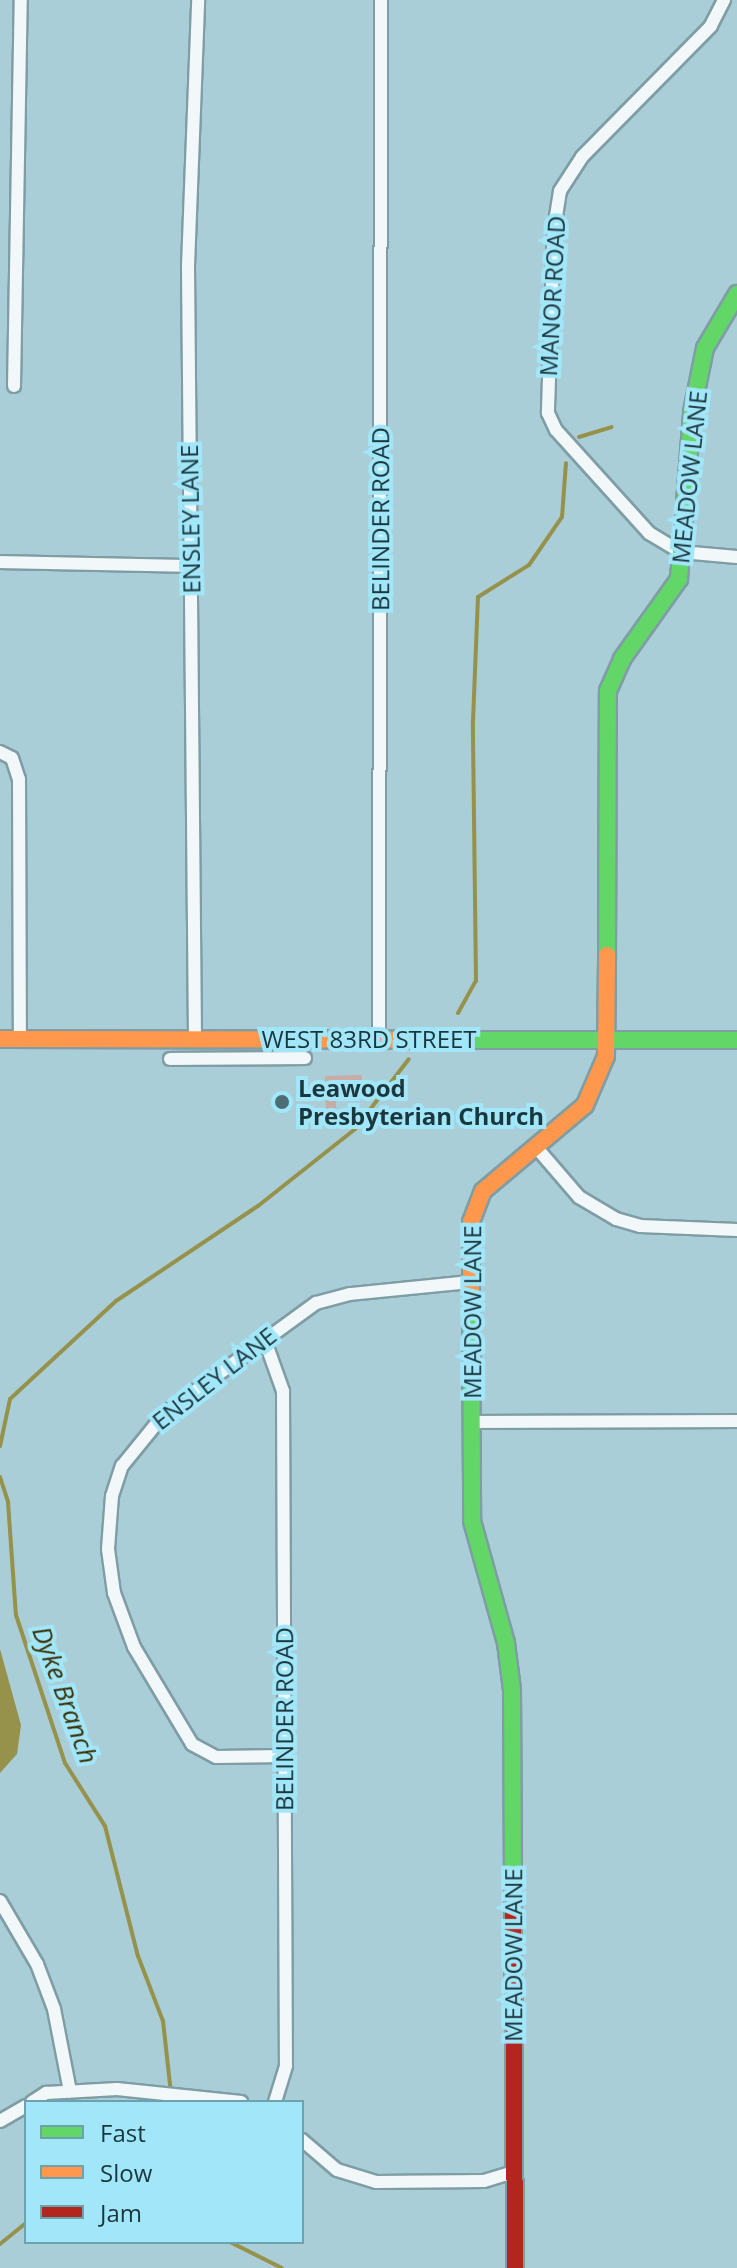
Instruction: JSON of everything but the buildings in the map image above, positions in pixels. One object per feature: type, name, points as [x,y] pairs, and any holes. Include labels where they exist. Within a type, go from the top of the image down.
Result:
[{"type":"street","points":[[14,386],[21,0]]},
{"type":"street","name":"ENSLEY LANE","points":[[195,1038],[188,167],[198,0]]},
{"type":"street","name":"BELINDER ROAD","points":[[379,1039],[381,0]]},
{"type":"street","name":"MANOR ROAD","points":[[681,552],[649,533],[556,430],[548,413],[554,228],[560,191],[573,167],[696,43],[724,0]]},
{"type":"street","name":"MEADOW LANE","points":[[515,2268],[511,1669],[473,1535],[471,1282],[476,1202],[500,1174],[585,1105],[599,1076],[608,1040],[608,691],[622,659],[679,579],[686,454],[705,348],[737,294]]},
{"type":"street","points":[[681,552],[737,557]]},
{"type":"street","points":[[0,562],[191,566]]},
{"type":"street","points":[[0,752],[12,758],[19,779],[20,1038]]},
{"type":"street","name":"WEST 83RD STREET","points":[[0,1039],[737,1040]]},
{"type":"street","points":[[170,1059],[305,1058]]},
{"type":"street","points":[[536,1147],[579,1197],[616,1219],[640,1226],[737,1230]]},
{"type":"street","name":"ENSLEY LANE","points":[[284,1756],[216,1757],[192,1744],[129,1635],[114,1593],[108,1549],[112,1496],[137,1442],[165,1413],[299,1313],[339,1296],[471,1282]]},
{"type":"street","name":"BELINDER ROAD","points":[[264,1338],[283,1391],[286,2066],[276,2100]]},
{"type":"street","points":[[472,1422],[737,1421]]},
{"type":"street","points":[[0,1901],[37,1964],[54,2009],[70,2091]]},
{"type":"street","points":[[35,2100],[46,2093],[142,2091],[225,2100]]},
{"type":"street","points":[[0,2121],[24,2107]]},
{"type":"street","points":[[304,2142],[337,2170],[376,2182],[484,2181],[514,2172]]},
{"type":"shaded area","points":[[362,1075],[362,1096],[336,1097],[336,1113],[326,1113],[325,1076]]},
{"type":"shaded area","points":[[0,1649],[21,1725],[17,1754],[0,1773]]},
{"type":"waterway","points":[[579,437],[611,427]]},
{"type":"waterway","points":[[458,1013],[476,981],[473,721],[478,597],[529,565],[562,517],[566,463]]},
{"type":"waterway","points":[[0,1446],[10,1399],[116,1301],[258,1206],[355,1129],[409,1059]]},
{"type":"waterway","name":"Dyke Branch","points":[[0,1477],[8,1502],[16,1615],[65,1763],[105,1826],[138,1956],[163,2021],[172,2100]]},
{"type":"waterway","points":[[0,2244],[24,2225]]},
{"type":"waterway","name":"Dyke Branch","points":[[234,2244],[282,2268]]},
{"type":"traffic: fast","points":[[607,955],[608,691],[622,659],[679,579],[692,412],[705,348],[737,294]]},
{"type":"traffic: fast","points":[[462,1040],[737,1040]]},
{"type":"traffic: fast","points":[[471,1297],[472,1521],[506,1643],[512,1690],[513,1892]]},
{"type":"traffic: slow","points":[[471,1297],[471,1222],[483,1191],[585,1105],[606,1056],[607,955]]},
{"type":"traffic: slow","points":[[0,1039],[462,1040]]},
{"type":"traffic: jam","points":[[513,1892],[515,2268]]},
{"type":"place","name":"Leawood Presbyterian Church","points":[[282,1102]]}]
